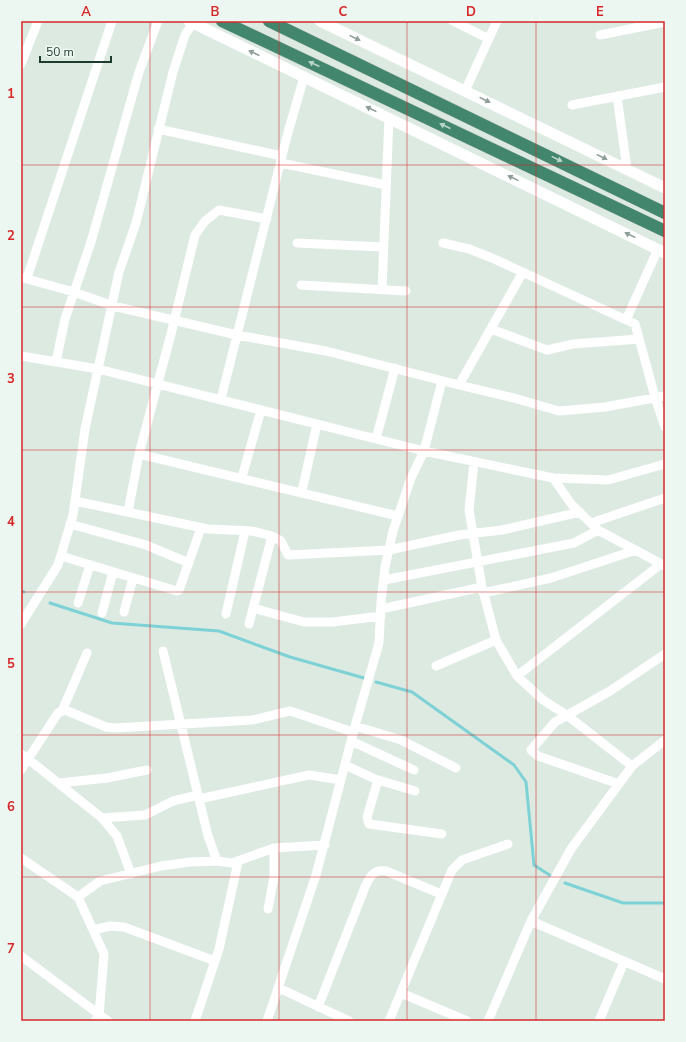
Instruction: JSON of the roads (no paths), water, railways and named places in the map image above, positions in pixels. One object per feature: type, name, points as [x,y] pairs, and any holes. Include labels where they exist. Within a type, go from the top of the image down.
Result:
[{"type":"highway","points":[[222,21],[569,184],[665,231]]},
{"type":"highway","points":[[269,21],[580,170],[665,213]]},
{"type":"street","points":[[21,64],[38,21]]},
{"type":"street","points":[[112,21],[24,278],[74,292],[113,306],[237,335],[326,351],[559,410],[605,407],[665,396]]},
{"type":"street","points":[[56,362],[65,319],[91,242],[139,72],[158,21]]},
{"type":"street","points":[[320,21],[665,188]]},
{"type":"street","points":[[453,21],[489,39]]},
{"type":"street","points":[[465,91],[497,21]]},
{"type":"street","points":[[21,624],[47,586],[61,556],[75,501],[85,429],[113,306],[119,272],[136,223],[173,72],[185,35],[191,22],[661,251],[626,320]]},
{"type":"street","points":[[600,35],[665,22]]},
{"type":"street","points":[[220,399],[281,160],[304,77]]},
{"type":"street","points":[[572,105],[665,86]]},
{"type":"street","points":[[617,96],[627,169]]},
{"type":"street","points":[[382,290],[389,118]]},
{"type":"street","points":[[158,129],[386,185]]},
{"type":"street","points":[[128,512],[139,454],[195,234],[214,212],[223,210],[267,219]]},
{"type":"street","points":[[297,242],[383,247]]},
{"type":"street","points":[[443,243],[469,249],[523,272],[635,324],[655,397],[665,427]]},
{"type":"street","points":[[459,385],[523,272]]},
{"type":"street","points":[[301,285],[406,291]]},
{"type":"street","points":[[492,329],[547,350],[573,344],[639,339]]},
{"type":"street","points":[[21,356],[98,369],[424,451],[553,478],[608,480],[665,464]]},
{"type":"street","points":[[376,439],[395,368]]},
{"type":"street","points":[[267,1021],[325,845],[354,729],[379,643],[384,580],[389,550],[398,516],[411,478],[424,451],[442,381]]},
{"type":"street","points":[[242,477],[261,410]]},
{"type":"street","points":[[302,491],[317,424]]},
{"type":"street","points":[[139,454],[302,491],[398,516]]},
{"type":"street","points":[[474,462],[469,510],[483,590],[496,640],[517,676],[543,700],[568,716],[632,766]]},
{"type":"street","points":[[517,676],[663,565],[598,530],[580,512],[553,478]]},
{"type":"street","points":[[591,523],[665,498]]},
{"type":"street","points":[[75,501],[201,528],[245,531],[272,536],[281,541],[288,555],[389,550],[532,524],[580,512]]},
{"type":"street","points":[[70,524],[146,545],[189,563]]},
{"type":"street","points":[[61,556],[177,591],[179,590],[201,528]]},
{"type":"street","points":[[384,580],[574,543],[598,530]]},
{"type":"street","points":[[226,614],[245,531]]},
{"type":"street","points":[[249,624],[272,536]]},
{"type":"street","points":[[253,608],[304,622],[333,622],[483,590],[551,578],[636,550]]},
{"type":"street","points":[[78,603],[90,565]]},
{"type":"street","points":[[102,613],[113,572]]},
{"type":"street","points":[[124,612],[133,578]]},
{"type":"street","points":[[436,666],[496,640]]},
{"type":"street","points":[[164,650],[198,797],[208,836],[217,861]]},
{"type":"street","points":[[21,770],[25,757],[58,713],[62,711],[87,653]]},
{"type":"street","points":[[619,784],[538,756],[531,750],[555,722],[610,691],[665,654]]},
{"type":"street","points":[[62,711],[73,712],[110,728],[181,725],[259,719],[290,711],[354,729],[401,740],[456,768]]},
{"type":"street","points":[[488,1021],[531,921],[571,849],[632,766],[665,740]]},
{"type":"street","points":[[351,741],[414,770]]},
{"type":"street","points":[[25,757],[102,818],[117,836],[131,874]]},
{"type":"street","points":[[345,765],[378,780],[414,791]]},
{"type":"street","points":[[58,783],[107,778],[147,770]]},
{"type":"street","points":[[102,818],[145,814],[173,801],[309,775],[341,780]]},
{"type":"street","points":[[378,780],[367,817],[369,824],[442,834]]},
{"type":"street","points":[[389,1021],[452,870],[462,860],[508,844]]},
{"type":"street","points":[[78,897],[100,881],[161,866],[190,862],[217,861],[232,863],[274,848],[325,845]]},
{"type":"street","points":[[268,909],[274,877],[274,848]]},
{"type":"street","points":[[21,858],[78,897],[104,954],[97,1019]]},
{"type":"street","points":[[195,1021],[215,961],[238,862]]},
{"type":"street","points":[[318,1007],[365,887],[374,872],[386,871],[441,894]]},
{"type":"street","points":[[531,921],[665,979]]},
{"type":"street","points":[[93,930],[110,926],[124,927],[215,961]]},
{"type":"street","points":[[21,956],[97,1019],[108,1021]]},
{"type":"street","points":[[599,1021],[624,962]]},
{"type":"street","points":[[279,988],[349,1021]]},
{"type":"street","points":[[401,993],[467,1021]]},
{"type":"waterway","points":[[50,603],[112,623],[219,631],[290,657],[364,678]]},
{"type":"waterway","points":[[376,682],[412,692],[514,765],[526,782],[534,865],[551,876]]},
{"type":"waterway","points":[[565,883],[623,903],[665,903]]}]
